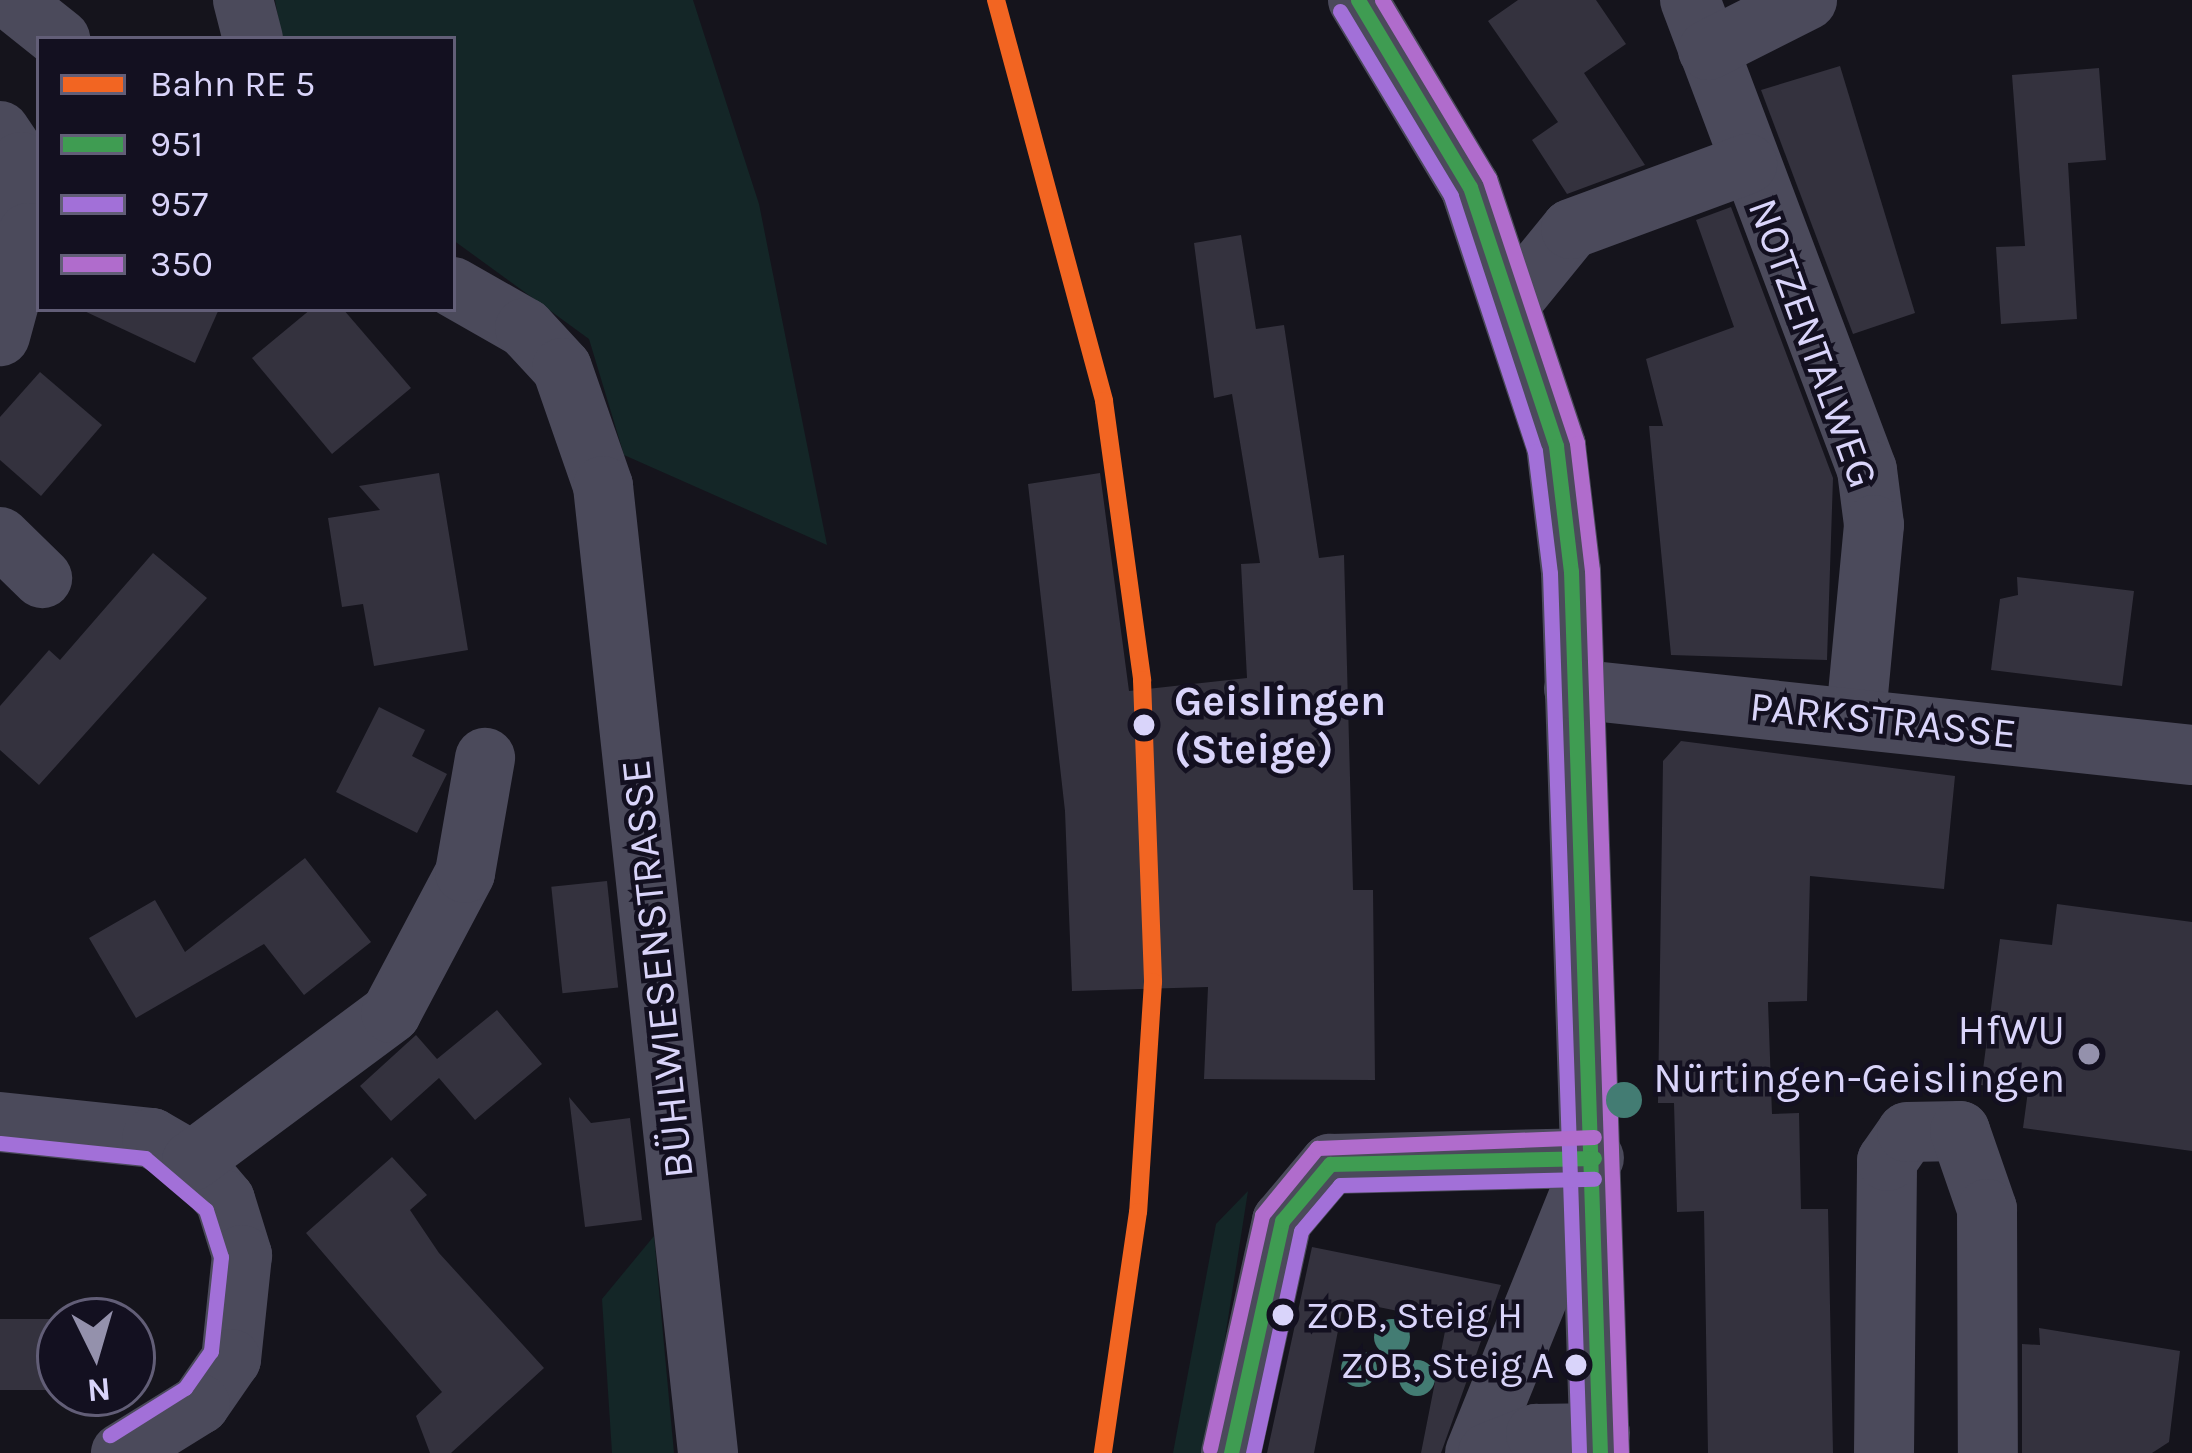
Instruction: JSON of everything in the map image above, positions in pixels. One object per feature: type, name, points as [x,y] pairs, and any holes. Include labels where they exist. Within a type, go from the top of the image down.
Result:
[{"type":"street","points":[[11,0],[56,36]]},
{"type":"street","points":[[243,0],[252,36]]},
{"type":"street","points":[[1358,0],[1470,187],[1514,299],[1556,446],[1574,689],[1594,1158],[1600,1443]]},
{"type":"street","name":"NOTZENTALWEG","points":[[1807,0],[1699,25],[1747,164],[1867,470],[1874,525],[1856,715]]},
{"type":"street","points":[[0,131],[21,162],[28,233],[0,336]]},
{"type":"street","points":[[1514,299],[1571,229],[1747,164]]},
{"type":"street","name":"BÜHLWIESENSTRASSE","points":[[456,289],[525,328],[562,368],[603,486],[708,1453]]},
{"type":"street","name":"PARKSTRASSE","points":[[1574,689],[1856,715],[2192,755]]},
{"type":"street","points":[[192,1161],[391,1012],[465,873],[485,758]]},
{"type":"street","points":[[0,1122],[109,1128],[192,1161],[225,1200],[242,1255],[231,1359],[200,1404],[122,1453]]},
{"type":"street","points":[[1884,1453],[1887,1161],[1906,1132],[1960,1131],[1987,1209],[1988,1453]]},
{"type":"street","points":[[1475,1453],[1594,1158]]},
{"type":"street","points":[[1231,1453],[1282,1221],[1330,1164],[1594,1158]]},
{"type":"street","points":[[1527,1329],[1600,1443]]},
{"type":"street","points":[[1488,1453],[1536,1434],[1600,1443]]},
{"type":"shaded area","points":[[275,0],[693,0],[759,204],[827,545],[624,455],[589,339],[456,242],[456,36],[281,36]]},
{"type":"shaded area","points":[[1248,1191],[1207,1453],[1173,1453],[1216,1224]]},
{"type":"shaded area","points":[[654,1236],[674,1453],[612,1453],[602,1299]]},
{"type":"building","points":[[1518,0],[1596,0],[1626,44],[1584,73],[1645,165],[1567,194],[1532,140],[1558,122],[1488,21]]},
{"type":"building","points":[[1840,66],[1915,313],[1853,334],[1761,90]]},
{"type":"building","points":[[2099,68],[2106,160],[2068,163],[2077,319],[2001,324],[1996,247],[2025,246],[2012,75]]},
{"type":"building","points":[[1731,207],[1833,478],[1827,660],[1671,655],[1649,426],[1663,426],[1646,359],[1734,327],[1696,220]]},
{"type":"building","points":[[1241,235],[1256,329],[1284,325],[1319,558],[1344,555],[1353,890],[1373,890],[1375,1080],[1204,1079],[1208,987],[1072,991],[1065,811],[1028,484],[1100,473],[1129,691],[1247,678],[1241,564],[1260,563],[1232,394],[1214,398],[1194,243]]},
{"type":"building","points":[[86,312],[218,312],[195,363]]},
{"type":"building","points":[[307,312],[346,312],[411,388],[332,454],[252,358]]},
{"type":"building","points":[[40,372],[102,425],[41,496],[0,460],[0,417]]},
{"type":"building","points":[[439,473],[468,650],[374,666],[363,604],[342,607],[328,518],[380,510],[359,486]]},
{"type":"building","points":[[153,553],[207,598],[39,785],[0,750],[0,706],[49,650],[60,660]]},
{"type":"building","points":[[2017,577],[2134,591],[2122,686],[1991,670],[2000,599],[2018,595]]},
{"type":"building","points":[[379,707],[425,730],[412,756],[447,774],[417,833],[336,792]]},
{"type":"building","points":[[1681,741],[1955,776],[1944,889],[1810,876],[1807,1001],[1768,1002],[1772,1114],[1799,1113],[1801,1209],[1828,1209],[1833,1453],[1708,1453],[1704,1211],[1677,1212],[1674,1103],[1658,1103],[1663,761]]},
{"type":"building","points":[[305,858],[371,942],[304,995],[264,944],[136,1018],[89,938],[155,900],[185,952]]},
{"type":"building","points":[[607,881],[618,987],[562,993],[551,887]]},
{"type":"building","points":[[2057,904],[2192,922],[2192,1151],[2023,1128],[2028,1091],[1981,1085],[2000,939],[2052,945]]},
{"type":"building","points":[[497,1010],[542,1064],[475,1120],[439,1078],[391,1121],[360,1086],[416,1035],[437,1059]]},
{"type":"building","points":[[569,1097],[591,1123],[630,1118],[642,1220],[585,1227]]},
{"type":"building","points":[[392,1157],[427,1195],[410,1210],[439,1253],[544,1368],[451,1453],[430,1453],[416,1416],[442,1392],[306,1233]]},
{"type":"building","points":[[1312,1247],[1501,1285],[1441,1453],[1421,1453],[1447,1321],[1344,1300],[1314,1453],[1267,1453]]},
{"type":"building","points":[[0,1319],[36,1319],[36,1390],[0,1390]]},
{"type":"building","points":[[2039,1328],[2180,1351],[2169,1442],[2152,1453],[2022,1453],[2022,1344],[2040,1345]]},
{"type":"transit line","points":[[996,0],[1104,401],[1142,680],[1153,982],[1138,1212],[1103,1453]]},
{"type":"transit line","name":"951","points":[[1358,0],[1470,187],[1556,446],[1571,571],[1600,1453]]},
{"type":"transit line","name":"350","points":[[1382,0],[1489,178],[1577,443],[1592,570],[1621,1452]]},
{"type":"transit line","name":"957","points":[[1340,11],[1451,196],[1535,451],[1550,573],[1579,1453]]},
{"type":"transit line","name":"350","points":[[1210,1448],[1262,1215],[1317,1148],[1594,1137]]},
{"type":"transit line","name":"957","points":[[0,1143],[145,1158],[206,1210],[221,1257],[211,1351],[185,1388],[110,1435]]},
{"type":"transit line","name":"951","points":[[1231,1453],[1282,1221],[1330,1164],[1594,1158]]},
{"type":"transit line","name":"957","points":[[1253,1453],[1301,1231],[1340,1185],[1594,1179]]},
{"type":"place","name":"Geislingen (Steige)","points":[[1144,725]]},
{"type":"place","name":"HfWU Nürtingen-Geislingen","points":[[2089,1054]]},
{"type":"place","name":"ZOB, Steig H","points":[[1283,1315]]},
{"type":"place","name":"ZOB, Steig A","points":[[1576,1365]]}]
